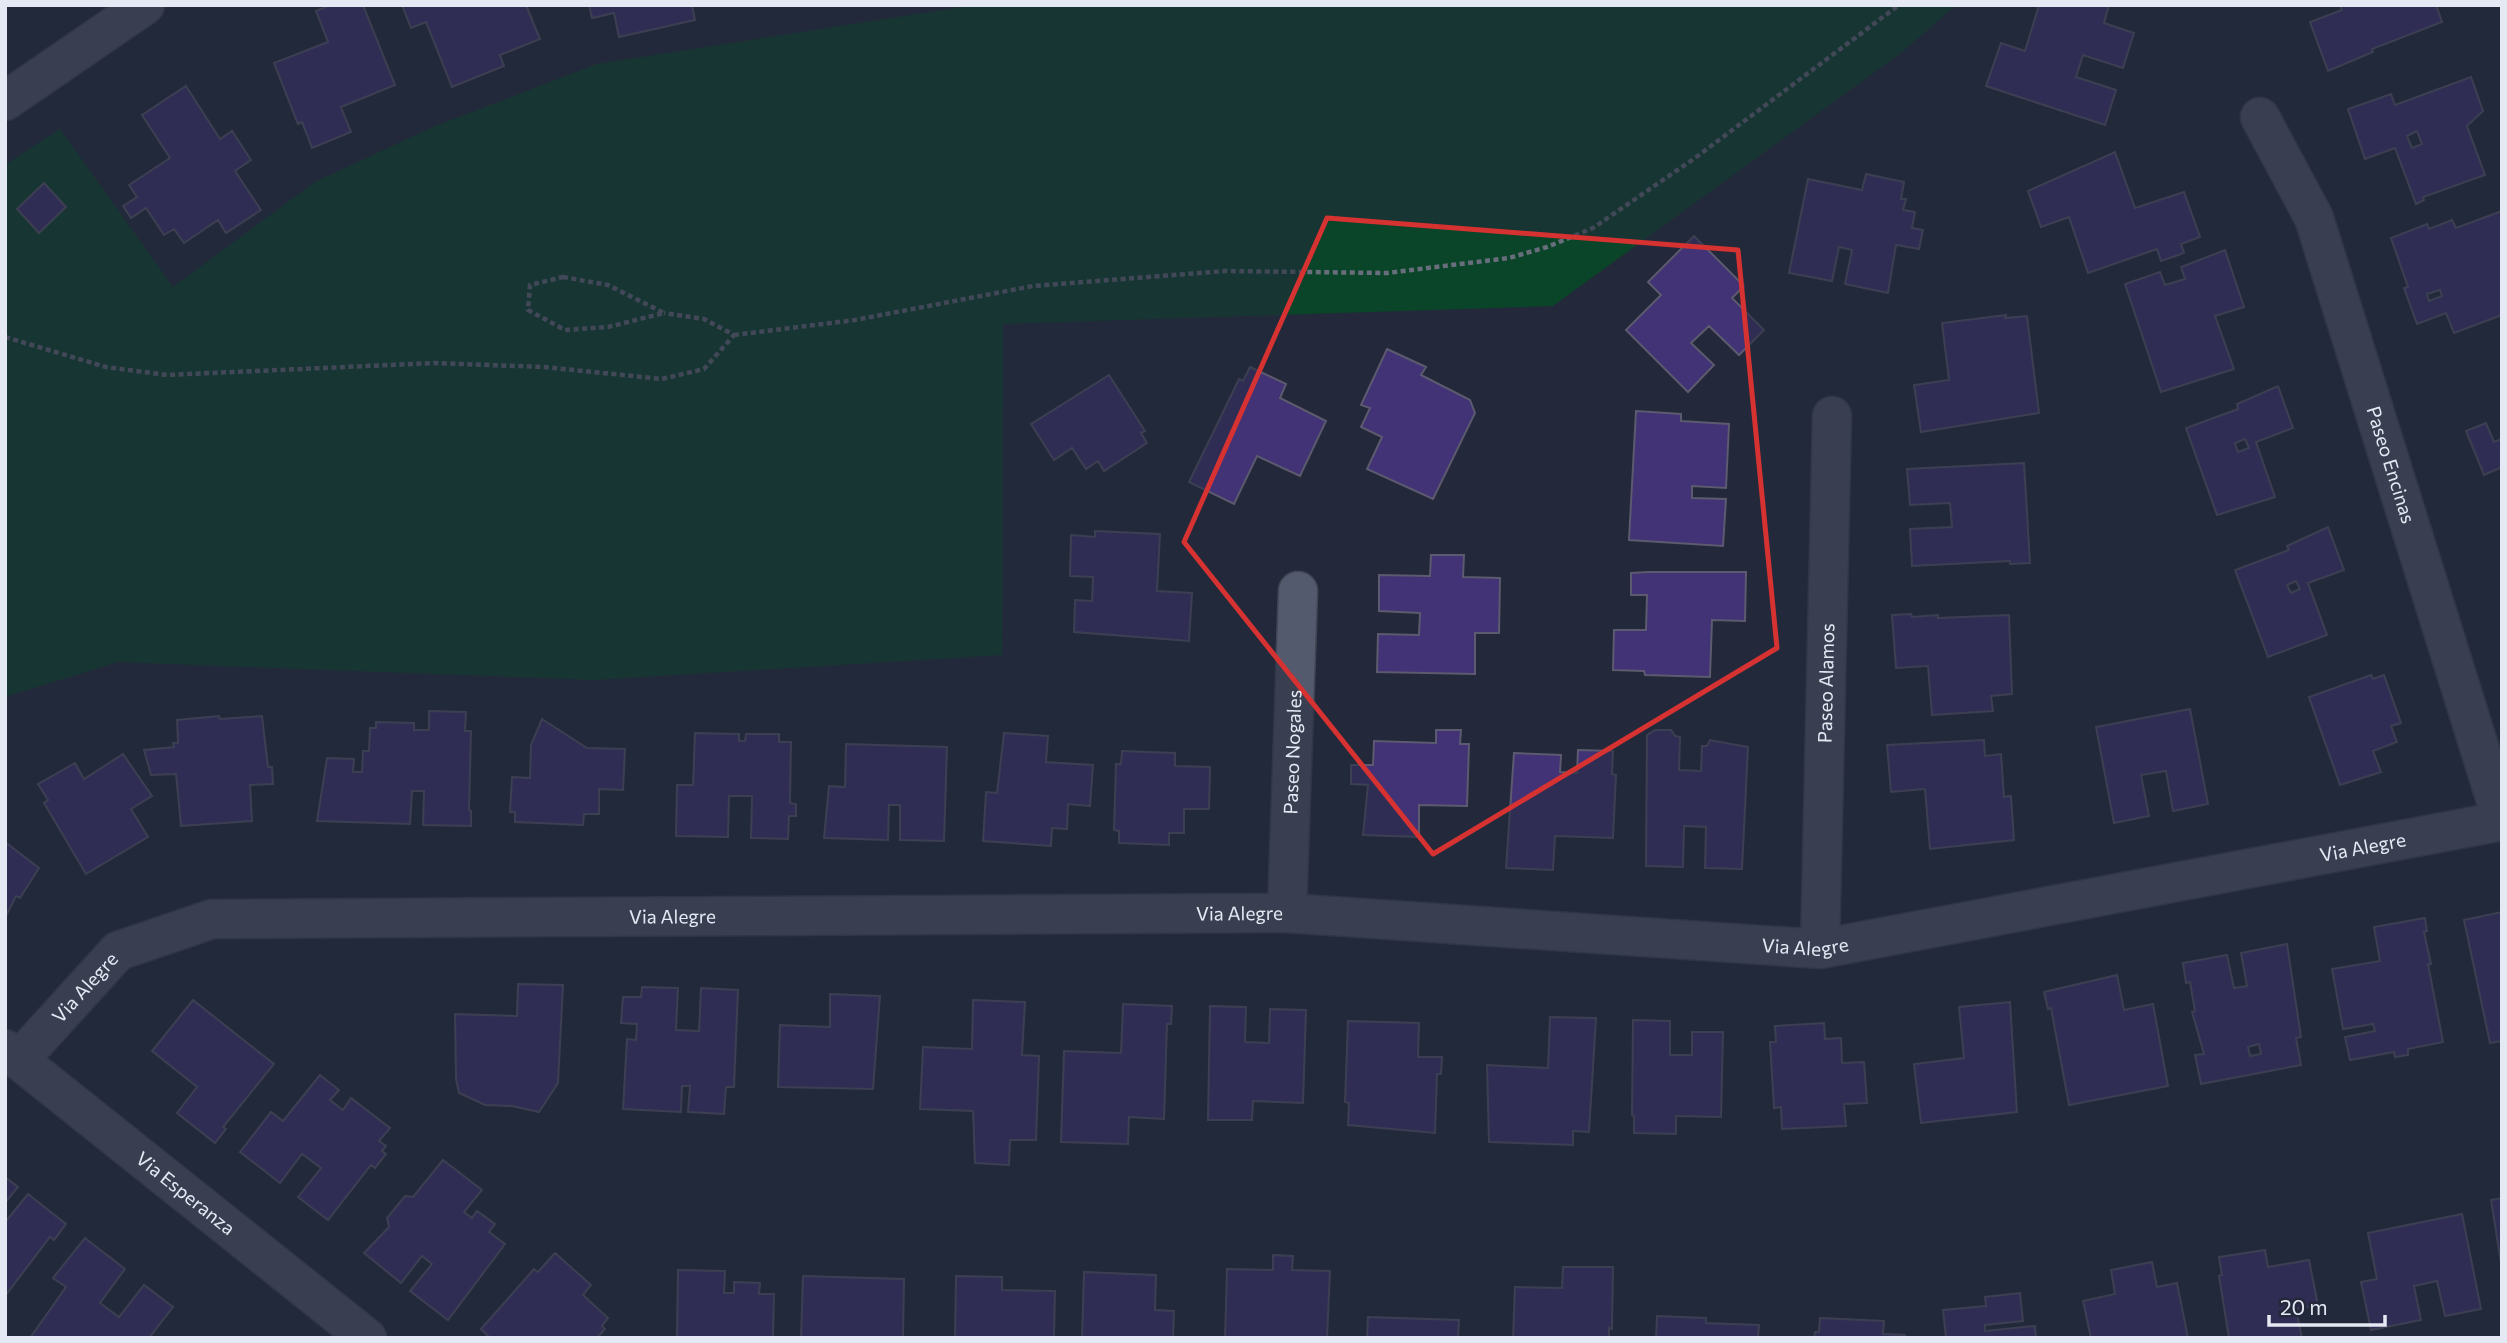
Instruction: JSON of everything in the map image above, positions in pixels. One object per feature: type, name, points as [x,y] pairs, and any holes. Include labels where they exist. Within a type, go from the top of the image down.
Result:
[{"type":"street","points":[[5,101],[145,5]]},
{"type":"street","name":"Paseo Encinas","points":[[2260,117],[2314,218],[2502,820]]},
{"type":"street","name":"Paseo Alamos","points":[[1820,949],[1832,416]]},
{"type":"street","name":"Paseo Nogales","points":[[1287,913],[1298,591]]},
{"type":"street","name":"Via Alegre","points":[[12,1055],[118,951],[212,919],[1287,913],[1820,949],[2502,820]]},
{"type":"street","name":"Via Esperanza","points":[[12,1055],[367,1338]]},
{"type":"path","points":[[664,313],[608,327],[565,330],[528,310],[530,285],[563,277],[608,285],[664,313],[704,319],[734,335],[855,320],[1033,286],[1225,271],[1387,273],[1509,258],[1547,247],[1593,228],[1695,158],[1899,5]]},
{"type":"path","points":[[5,337],[106,367],[167,374],[434,363],[544,367],[662,379],[704,369],[734,335]]},
{"type":"highlighted area","points":[[1327,218],[1738,250],[1777,648],[1433,854],[1184,542]]},
{"type":"green space","points":[[975,5],[1956,5],[1901,53],[1553,306],[1003,324],[1002,655],[595,680],[118,662],[5,697],[5,165],[60,129],[173,287],[315,182],[433,127],[597,64]]},
{"type":"building","points":[[330,5],[363,5],[395,85],[341,107],[351,132],[312,148],[302,122],[298,124],[274,63],[328,42],[316,11]]},
{"type":"building","points":[[402,5],[526,5],[540,39],[500,55],[504,66],[452,87],[426,22],[411,28]]},
{"type":"building","points":[[589,5],[692,5],[695,20],[619,37],[614,13],[592,18]]},
{"type":"building","points":[[2039,5],[2109,5],[2104,23],[2134,33],[2123,68],[2083,55],[2076,77],[2116,90],[2105,125],[1986,86],[2001,43],[2025,51]]},
{"type":"building","points":[[2340,5],[2436,5],[2442,22],[2372,49],[2373,52],[2328,71],[2310,22],[2342,10]]},
{"type":"building","points":[[2471,77],[2483,111],[2467,126],[2485,175],[2423,197],[2424,200],[2416,204],[2395,148],[2365,159],[2348,109],[2391,94],[2395,105]],"holes":[[[2417,131],[2422,144],[2412,148],[2407,136]]]},
{"type":"building","points":[[186,86],[220,139],[232,131],[251,160],[235,171],[261,210],[226,233],[218,220],[184,243],[174,229],[164,235],[146,208],[131,218],[123,206],[137,197],[129,185],[170,158],[142,115]]},
{"type":"building","points":[[2115,152],[2135,208],[2184,192],[2200,237],[2181,244],[2184,253],[2161,261],[2157,249],[2088,273],[2069,217],[2041,227],[2028,191]]},
{"type":"building","points":[[1866,174],[1904,182],[1901,199],[1906,199],[1903,210],[1915,212],[1912,228],[1923,230],[1919,249],[1896,245],[1888,293],[1845,284],[1852,250],[1839,247],[1832,281],[1789,273],[1808,179],[1862,190]]},
{"type":"building","points":[[44,183],[66,207],[39,233],[17,209]]},
{"type":"building","points":[[2502,211],[2502,315],[2454,333],[2446,313],[2417,324],[2391,238],[2427,224],[2429,229],[2452,220],[2456,228]],"holes":[[[2440,290],[2442,296],[2429,301],[2427,294]]]},
{"type":"building","points":[[1694,236],[1744,286],[1732,298],[1764,330],[1739,355],[1709,326],[1691,343],[1714,365],[1688,392],[1626,330],[1661,295],[1648,282]]},
{"type":"building","points":[[2225,250],[2244,307],[2215,316],[2234,369],[2161,392],[2125,284],[2160,272],[2165,285],[2185,279],[2181,267]]},
{"type":"building","points":[[2006,315],[2005,318],[2027,316],[2039,413],[1921,432],[1914,385],[1949,380],[1942,323]]},
{"type":"building","points":[[1387,349],[1426,367],[1421,375],[1470,400],[1475,413],[1433,499],[1367,469],[1382,437],[1361,427],[1370,408],[1361,405]]},
{"type":"building","points":[[1250,367],[1286,384],[1280,398],[1326,421],[1300,476],[1257,456],[1234,504],[1189,482],[1239,379],[1243,381]]},
{"type":"building","points":[[1109,375],[1145,431],[1141,433],[1147,443],[1104,471],[1098,461],[1086,469],[1072,448],[1054,460],[1031,424]]},
{"type":"building","points":[[2278,386],[2293,428],[2256,442],[2275,497],[2217,515],[2186,428],[2238,409],[2237,404]],"holes":[[[2245,439],[2249,448],[2238,452],[2235,443]]]},
{"type":"building","points":[[1636,411],[1681,414],[1681,421],[1729,424],[1726,488],[1692,486],[1692,498],[1726,499],[1723,546],[1629,540]]},
{"type":"building","points":[[2486,423],[2494,442],[2502,439],[2502,467],[2484,475],[2466,431]]},
{"type":"building","points":[[2024,463],[2030,563],[2010,564],[2010,561],[1912,566],[1910,529],[1952,527],[1950,503],[1910,505],[1907,469]]},
{"type":"building","points":[[2328,527],[2344,570],[2308,583],[2327,635],[2268,657],[2235,570],[2289,550],[2287,546]],"holes":[[[2296,581],[2300,589],[2291,593],[2287,585]]]},
{"type":"building","points":[[1095,531],[1160,534],[1157,591],[1192,593],[1189,641],[1074,632],[1075,600],[1092,601],[1093,577],[1070,576],[1071,535],[1095,537]]},
{"type":"building","points":[[1431,555],[1464,555],[1463,577],[1500,578],[1499,633],[1475,633],[1475,674],[1377,672],[1378,634],[1419,635],[1420,613],[1379,611],[1379,575],[1430,576]]},
{"type":"building","points":[[1746,572],[1745,621],[1712,620],[1710,677],[1645,675],[1644,671],[1613,670],[1614,630],[1646,630],[1647,595],[1631,595],[1631,573]]},
{"type":"building","points":[[1911,614],[1912,617],[1938,615],[1938,618],[2009,615],[2012,694],[1991,696],[1993,711],[1932,715],[1928,666],[1896,668],[1892,615]]},
{"type":"building","points":[[2371,675],[2373,679],[2384,675],[2401,723],[2391,726],[2397,742],[2373,751],[2381,772],[2340,785],[2309,697]]},
{"type":"building","points":[[2190,709],[2208,804],[2173,811],[2166,771],[2141,775],[2149,816],[2114,823],[2096,727]]},
{"type":"building","points":[[429,711],[466,712],[465,731],[471,731],[471,826],[423,825],[424,791],[412,791],[410,824],[317,821],[327,758],[354,759],[353,772],[362,772],[363,751],[369,751],[370,728],[376,728],[376,722],[414,723],[414,730],[429,730]]},
{"type":"building","points":[[219,716],[220,719],[262,716],[268,767],[272,767],[273,784],[250,785],[252,821],[181,826],[176,774],[151,775],[144,750],[174,747],[173,743],[178,743],[177,720]]},
{"type":"building","points":[[542,719],[587,748],[625,749],[623,790],[599,789],[599,814],[584,814],[583,825],[515,822],[515,812],[510,812],[512,777],[530,778],[531,745]]},
{"type":"building","points":[[1436,730],[1461,730],[1460,744],[1469,744],[1467,806],[1419,805],[1419,837],[1363,835],[1368,785],[1351,784],[1351,765],[1373,765],[1374,741],[1436,743]]},
{"type":"building","points":[[1655,730],[1671,730],[1675,736],[1680,737],[1679,770],[1701,771],[1702,746],[1707,746],[1710,740],[1748,747],[1742,869],[1705,868],[1706,827],[1684,826],[1683,867],[1646,866],[1647,735]]},
{"type":"building","points":[[695,733],[739,734],[739,741],[745,741],[746,734],[779,734],[779,742],[791,742],[790,803],[796,804],[796,816],[789,816],[788,839],[751,838],[752,796],[729,796],[728,837],[676,836],[677,785],[693,785]]},
{"type":"building","points":[[1004,733],[1048,736],[1046,762],[1093,765],[1090,806],[1068,804],[1067,829],[1052,828],[1051,846],[983,841],[986,792],[997,793]]},
{"type":"building","points":[[1984,740],[1985,756],[2001,754],[2004,797],[2011,796],[2014,840],[1930,849],[1925,789],[1891,792],[1887,745]]},
{"type":"building","points":[[846,744],[947,747],[944,841],[900,840],[900,805],[889,805],[888,840],[824,838],[829,786],[845,787]]},
{"type":"building","points":[[1578,750],[1613,751],[1612,774],[1616,775],[1613,838],[1555,836],[1553,870],[1506,868],[1514,753],[1561,755],[1560,772],[1577,773]]},
{"type":"building","points":[[1122,751],[1175,753],[1175,766],[1210,767],[1209,809],[1184,809],[1184,833],[1169,833],[1169,845],[1119,843],[1119,831],[1114,830],[1116,764],[1121,764]]},
{"type":"building","points":[[123,754],[152,796],[131,809],[148,837],[86,874],[44,803],[48,800],[38,784],[75,763],[84,779]]},
{"type":"building","points":[[5,842],[39,868],[20,898],[16,896],[5,918]]},
{"type":"building","points":[[2502,912],[2502,1041],[2490,1043],[2464,920]]},
{"type":"building","points":[[2425,918],[2427,931],[2424,932],[2431,964],[2428,964],[2443,1042],[2408,1049],[2408,1055],[2395,1057],[2394,1052],[2350,1060],[2345,1037],[2375,1031],[2373,1024],[2343,1029],[2332,969],[2380,961],[2374,927]]},
{"type":"building","points":[[2287,944],[2301,1037],[2296,1038],[2301,1065],[2201,1084],[2195,1055],[2204,1054],[2192,1012],[2195,1011],[2190,982],[2186,983],[2183,963],[2227,955],[2234,988],[2247,986],[2241,953]],"holes":[[[2259,1044],[2261,1054],[2250,1056],[2248,1047]]]},
{"type":"building","points":[[2117,975],[2124,1010],[2153,1004],[2168,1086],[2069,1105],[2051,1008],[2048,1009],[2044,992]]},
{"type":"building","points":[[518,984],[563,985],[558,1083],[539,1112],[512,1106],[485,1105],[459,1093],[456,1079],[455,1014],[517,1016]]},
{"type":"building","points":[[642,987],[678,988],[676,1030],[699,1031],[701,988],[738,990],[734,1087],[726,1087],[724,1114],[688,1112],[690,1086],[682,1086],[681,1112],[623,1109],[627,1039],[636,1040],[637,1024],[621,1023],[623,997],[641,997]]},
{"type":"building","points":[[830,994],[880,996],[873,1089],[778,1087],[780,1025],[830,1027]]},
{"type":"building","points":[[193,1000],[274,1064],[223,1127],[226,1129],[215,1143],[177,1113],[197,1087],[152,1051]]},
{"type":"building","points":[[973,1000],[1025,1002],[1022,1055],[1039,1056],[1036,1140],[1010,1140],[1009,1165],[975,1163],[973,1111],[920,1109],[923,1047],[972,1049]]},
{"type":"building","points":[[2010,1002],[2017,1112],[1921,1123],[1914,1064],[1964,1058],[1959,1007]]},
{"type":"building","points":[[1123,1004],[1172,1006],[1171,1024],[1167,1024],[1164,1119],[1129,1117],[1128,1144],[1061,1142],[1064,1051],[1121,1053]]},
{"type":"building","points":[[1210,1006],[1246,1007],[1245,1042],[1269,1043],[1270,1009],[1306,1010],[1303,1103],[1253,1101],[1252,1120],[1208,1120]]},
{"type":"building","points":[[1550,1017],[1596,1018],[1589,1132],[1573,1131],[1573,1145],[1489,1142],[1487,1065],[1548,1068]]},
{"type":"building","points":[[1633,1020],[1670,1021],[1670,1055],[1692,1055],[1692,1032],[1723,1032],[1721,1117],[1676,1116],[1676,1134],[1634,1133]]},
{"type":"building","points":[[1348,1021],[1419,1023],[1418,1057],[1442,1057],[1441,1074],[1437,1074],[1435,1133],[1348,1125],[1349,1103],[1345,1102]]},
{"type":"building","points":[[1824,1023],[1825,1039],[1841,1038],[1842,1063],[1864,1062],[1867,1103],[1844,1104],[1846,1126],[1782,1129],[1781,1107],[1774,1108],[1770,1042],[1776,1042],[1775,1026]]},
{"type":"building","points":[[320,1075],[339,1090],[330,1100],[343,1110],[351,1098],[390,1128],[379,1141],[386,1146],[382,1151],[386,1154],[375,1168],[371,1165],[328,1220],[298,1197],[321,1168],[302,1154],[280,1183],[240,1152],[271,1112],[283,1121]]},
{"type":"building","points":[[443,1160],[482,1190],[464,1212],[472,1218],[477,1211],[495,1224],[489,1232],[505,1244],[448,1320],[410,1291],[432,1264],[422,1256],[401,1283],[364,1253],[389,1227],[387,1218],[405,1196],[413,1197]]},
{"type":"building","points":[[5,1177],[18,1187],[5,1203]]},
{"type":"building","points":[[28,1194],[66,1224],[54,1240],[50,1237],[5,1296],[5,1219],[7,1220]]},
{"type":"building","points":[[2502,1198],[2502,1269],[2491,1200]]},
{"type":"building","points":[[2462,1214],[2481,1309],[2445,1316],[2437,1281],[2414,1286],[2421,1320],[2371,1330],[2361,1282],[2377,1279],[2368,1233]]},
{"type":"building","points":[[85,1238],[125,1269],[100,1303],[119,1317],[144,1285],[173,1307],[149,1338],[30,1338],[66,1287],[53,1278]]},
{"type":"building","points":[[2265,1250],[2268,1267],[2309,1260],[2318,1305],[2296,1309],[2302,1338],[2229,1338],[2219,1276],[2222,1275],[2219,1257]]},
{"type":"building","points":[[555,1253],[591,1285],[583,1295],[608,1318],[602,1326],[605,1329],[597,1338],[490,1338],[481,1329],[534,1269],[538,1272]]},
{"type":"building","points":[[1273,1255],[1293,1256],[1292,1270],[1330,1271],[1327,1338],[1225,1338],[1227,1269],[1273,1270]]},
{"type":"building","points":[[2152,1262],[2157,1287],[2177,1283],[2188,1338],[2091,1338],[2083,1301],[2115,1294],[2111,1270]]},
{"type":"building","points":[[1563,1267],[1613,1267],[1612,1329],[1609,1328],[1609,1338],[1513,1338],[1515,1287],[1562,1288]]},
{"type":"building","points":[[678,1270],[725,1271],[724,1293],[734,1293],[734,1282],[760,1283],[759,1294],[774,1294],[773,1338],[661,1338],[677,1337]]},
{"type":"building","points":[[1084,1272],[1156,1275],[1155,1310],[1174,1311],[1173,1338],[1082,1338]]},
{"type":"building","points":[[803,1276],[904,1279],[903,1338],[801,1338]]},
{"type":"building","points":[[956,1276],[1002,1277],[1002,1290],[1055,1291],[1054,1338],[955,1338]]},
{"type":"building","points":[[2020,1293],[2023,1321],[1985,1325],[1985,1331],[2035,1326],[2036,1338],[1946,1338],[1943,1310],[1986,1306],[1985,1297]]},
{"type":"building","points":[[1657,1316],[1706,1318],[1706,1323],[1759,1325],[1758,1338],[1656,1338]]},
{"type":"building","points":[[1368,1317],[1459,1320],[1458,1338],[1367,1338]]},
{"type":"building","points":[[1820,1318],[1884,1321],[1883,1334],[1905,1335],[1905,1338],[1814,1338],[1815,1332],[1819,1332]]}]
